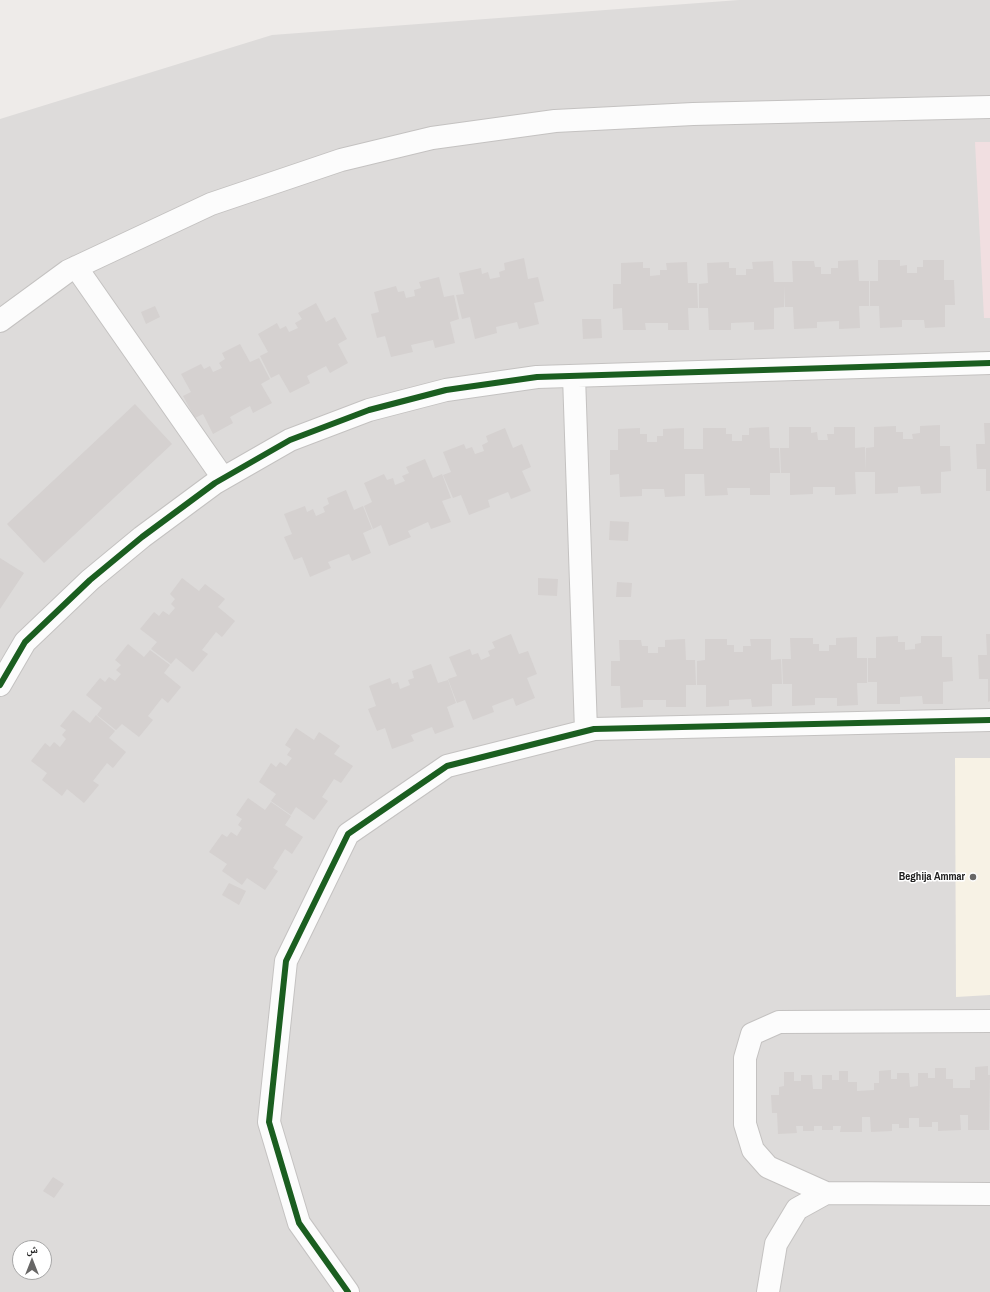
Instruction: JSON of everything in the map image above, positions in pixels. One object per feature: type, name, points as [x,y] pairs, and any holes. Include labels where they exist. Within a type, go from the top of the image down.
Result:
[{"type":"street","points":[[0,321],[68,271],[211,204],[341,160],[432,138],[563,121],[693,114],[990,107]]},
{"type":"street","points":[[76,267],[223,478]]},
{"type":"street","points":[[0,685],[25,642],[90,580],[142,537],[215,483],[290,440],[369,410],[446,390],[537,377],[990,363]]},
{"type":"street","points":[[574,376],[586,731]]},
{"type":"street","points":[[348,1292],[299,1224],[269,1122],[286,961],[348,834],[447,766],[594,729],[990,720]]},
{"type":"street","points":[[990,1021],[779,1022],[752,1034],[745,1058],[745,1124],[753,1150],[768,1167],[826,1193],[990,1194]]},
{"type":"street","points":[[768,1292],[776,1244],[797,1209],[826,1193]]},
{"type":"shaded area","points":[[739,0],[990,0],[990,1292],[0,1292],[0,119],[272,35]]},
{"type":"shaded area","points":[[975,142],[990,142],[990,318],[984,318]]},
{"type":"shaded area","name":"Beghija Ammar","points":[[955,758],[990,758],[990,995],[956,997]]},
{"type":"building","points":[[524,258],[528,279],[538,277],[544,301],[534,303],[539,324],[519,329],[517,322],[496,327],[497,333],[475,339],[470,317],[462,319],[456,295],[464,294],[459,273],[481,268],[482,274],[488,272],[490,279],[500,277],[499,272],[505,270],[504,263]]},
{"type":"building","points":[[858,260],[859,281],[869,281],[869,306],[859,306],[860,328],[839,329],[839,321],[817,322],[817,328],[794,329],[793,307],[785,307],[784,286],[784,307],[774,308],[774,329],[754,330],[754,322],[731,323],[731,330],[709,330],[708,308],[699,308],[699,284],[708,283],[707,263],[729,262],[729,268],[736,268],[736,275],[746,275],[746,269],[753,269],[752,262],[773,261],[774,282],[793,282],[792,261],[814,261],[815,267],[821,267],[821,274],[831,274],[831,268],[838,268],[838,261]]},
{"type":"building","points":[[878,260],[900,260],[900,266],[907,265],[907,273],[917,273],[917,267],[923,267],[923,260],[944,260],[944,280],[954,280],[955,305],[945,305],[945,327],[925,328],[924,320],[902,320],[902,327],[880,328],[879,306],[870,306],[870,281],[878,281]]},
{"type":"building","points":[[643,262],[643,268],[650,268],[650,276],[660,275],[660,270],[667,270],[666,263],[687,262],[688,283],[697,283],[698,308],[688,308],[689,330],[668,330],[668,323],[645,323],[646,330],[623,330],[622,308],[613,309],[613,284],[621,284],[621,263]]},
{"type":"building","points":[[439,277],[444,297],[454,295],[459,319],[450,322],[455,343],[435,348],[433,340],[411,345],[413,352],[391,357],[385,336],[377,338],[371,314],[379,312],[374,292],[396,286],[398,292],[404,291],[406,298],[415,296],[414,290],[421,288],[419,282]]},
{"type":"building","points":[[316,303],[326,322],[335,317],[347,339],[338,344],[348,363],[330,373],[326,366],[307,376],[310,383],[290,393],[279,374],[271,378],[260,356],[268,352],[258,334],[277,323],[280,329],[286,326],[289,332],[298,328],[295,323],[302,319],[298,313]]},
{"type":"building","points":[[155,306],[160,317],[146,324],[141,312]]},
{"type":"building","points":[[582,319],[601,319],[602,338],[583,339]]},
{"type":"building","points":[[240,344],[250,362],[259,358],[270,379],[261,384],[272,403],[253,413],[250,406],[230,417],[233,423],[213,434],[203,414],[195,418],[183,396],[191,392],[181,374],[201,364],[204,369],[210,366],[213,372],[222,368],[219,363],[225,359],[222,353]]},
{"type":"building","points":[[135,404],[172,444],[44,563],[7,524]]},
{"type":"building","points":[[984,423],[990,423],[990,491],[986,491],[986,469],[977,469],[976,444],[985,444]]},
{"type":"building","points":[[940,425],[940,446],[950,446],[951,471],[941,472],[941,493],[921,494],[920,486],[898,487],[898,493],[875,494],[875,472],[866,472],[866,448],[874,447],[874,427],[896,426],[896,432],[903,432],[903,439],[913,439],[912,434],[920,433],[920,426]]},
{"type":"building","points":[[769,427],[770,448],[779,448],[780,473],[770,473],[770,495],[750,495],[750,488],[727,488],[728,495],[705,496],[704,474],[685,474],[685,496],[665,497],[664,489],[642,489],[642,496],[620,497],[619,474],[610,475],[610,450],[618,450],[618,429],[640,428],[640,434],[647,434],[647,442],[657,442],[657,436],[663,436],[663,429],[684,428],[684,449],[703,449],[703,428],[726,428],[726,434],[732,434],[732,441],[742,441],[742,435],[749,435],[749,428]]},
{"type":"building","points":[[789,427],[811,427],[811,433],[817,432],[818,440],[828,440],[827,434],[834,434],[834,427],[855,427],[855,448],[865,447],[866,472],[855,472],[856,494],[835,495],[835,487],[813,487],[813,494],[790,495],[790,473],[781,473],[780,448],[789,448]]},
{"type":"building","points":[[505,428],[513,448],[522,444],[531,467],[522,471],[531,491],[511,499],[508,492],[488,500],[490,507],[469,515],[461,495],[453,498],[443,475],[451,472],[443,452],[464,444],[466,449],[472,447],[475,454],[484,451],[482,445],[488,442],[486,436]]},
{"type":"building","points":[[425,459],[433,478],[442,474],[451,498],[442,501],[451,522],[431,529],[428,522],[408,531],[411,537],[389,546],[381,525],[373,529],[364,506],[372,502],[364,483],[384,474],[387,480],[393,478],[395,485],[405,481],[402,476],[409,473],[406,467]]},
{"type":"building","points":[[346,490],[354,510],[363,506],[372,529],[363,533],[371,553],[352,561],[349,554],[328,562],[331,568],[310,577],[302,557],[294,560],[284,537],[292,534],[284,514],[305,506],[307,512],[313,509],[316,516],[325,512],[323,507],[329,504],[327,498]]},
{"type":"building","points":[[610,521],[629,522],[628,541],[609,540]]},
{"type":"building","points":[[0,558],[24,573],[0,609]]},
{"type":"building","points":[[182,578],[199,591],[205,584],[225,599],[218,607],[235,621],[222,637],[216,632],[202,650],[208,654],[193,672],[176,658],[171,664],[151,649],[157,642],[140,629],[154,612],[159,616],[163,611],[169,615],[175,608],[171,604],[175,599],[170,594]]},
{"type":"building","points":[[538,578],[558,579],[557,596],[538,595]]},
{"type":"building","points":[[617,582],[632,583],[631,597],[616,597]]},
{"type":"building","points":[[511,634],[519,654],[528,651],[537,674],[527,678],[535,698],[516,706],[513,698],[492,706],[494,712],[473,720],[465,700],[457,703],[448,679],[457,676],[449,657],[470,649],[472,655],[478,653],[481,660],[490,656],[488,651],[495,648],[492,642]]},
{"type":"building","points":[[986,634],[990,634],[990,701],[988,702],[988,679],[979,679],[978,655],[987,655]]},
{"type":"building","points":[[898,636],[898,642],[905,642],[905,650],[915,649],[915,644],[921,643],[921,636],[942,636],[942,657],[952,657],[953,681],[943,682],[943,704],[923,704],[922,696],[900,697],[900,704],[877,704],[877,682],[868,682],[868,658],[876,658],[876,637]]},
{"type":"building","points":[[857,637],[857,658],[867,658],[867,683],[857,683],[858,705],[837,706],[837,698],[815,698],[815,705],[792,706],[792,684],[783,684],[782,659],[791,659],[790,638],[813,638],[813,644],[819,644],[819,651],[829,651],[829,645],[836,645],[836,638]]},
{"type":"building","points":[[685,639],[686,660],[695,660],[696,685],[686,685],[686,707],[666,707],[666,700],[643,700],[643,707],[621,708],[620,686],[611,686],[611,661],[620,661],[619,640],[641,640],[642,646],[648,646],[648,653],[658,653],[658,647],[665,647],[665,640]]},
{"type":"building","points":[[705,639],[727,639],[727,645],[734,645],[734,652],[743,652],[743,646],[751,646],[750,639],[771,639],[771,660],[781,659],[782,684],[772,684],[772,706],[752,707],[751,699],[729,700],[729,706],[706,707],[706,685],[697,685],[697,661],[705,660]]},
{"type":"building","points":[[128,644],[144,657],[150,650],[170,665],[164,673],[181,687],[168,703],[162,698],[148,716],[153,720],[139,737],[122,724],[116,730],[97,715],[102,708],[86,695],[100,678],[105,682],[109,677],[115,681],[121,674],[116,670],[121,665],[115,660]]},
{"type":"building","points":[[431,664],[438,683],[448,680],[456,703],[447,707],[454,727],[435,734],[432,727],[411,735],[414,741],[392,749],[385,728],[377,731],[368,709],[376,706],[369,686],[390,678],[392,684],[398,682],[400,689],[410,685],[408,680],[414,678],[412,671]]},
{"type":"building","points":[[73,710],[90,723],[96,715],[115,731],[109,738],[126,752],[113,768],[107,763],[93,781],[99,785],[84,803],[67,789],[62,796],[42,780],[47,773],[31,761],[45,743],[50,747],[54,742],[60,747],[66,739],[62,735],[66,730],[60,726]]},
{"type":"building","points":[[296,728],[314,740],[319,732],[340,746],[334,754],[353,766],[341,783],[334,779],[322,797],[328,801],[314,820],[296,807],[291,815],[271,801],[276,794],[259,782],[271,763],[276,767],[280,762],[286,766],[292,758],[287,755],[291,749],[285,745]]},
{"type":"building","points":[[248,798],[265,810],[271,802],[291,816],[285,825],[303,837],[292,854],[285,849],[273,868],[278,871],[265,890],[247,878],[242,885],[222,871],[227,864],[209,852],[222,834],[227,837],[231,832],[237,836],[242,828],[238,825],[242,819],[236,815]]},
{"type":"building","points":[[229,883],[246,891],[239,905],[222,895]]},
{"type":"building","points":[[988,1066],[988,1075],[990,1075],[989,1130],[968,1130],[968,1115],[960,1115],[961,1130],[938,1131],[938,1122],[932,1122],[932,1127],[919,1127],[919,1118],[909,1118],[909,1128],[899,1128],[899,1124],[892,1124],[892,1131],[871,1132],[870,1117],[862,1117],[862,1132],[840,1132],[841,1126],[833,1126],[833,1130],[822,1130],[822,1126],[814,1126],[814,1131],[803,1131],[803,1126],[796,1126],[797,1133],[778,1134],[777,1113],[772,1113],[771,1095],[779,1095],[779,1087],[784,1086],[784,1072],[794,1072],[794,1081],[801,1081],[801,1075],[812,1075],[813,1089],[822,1089],[822,1075],[832,1075],[832,1080],[839,1080],[839,1071],[848,1071],[848,1082],[857,1082],[857,1091],[874,1090],[874,1083],[879,1083],[879,1071],[891,1070],[891,1079],[897,1079],[897,1073],[909,1073],[910,1087],[918,1086],[918,1073],[928,1073],[928,1078],[935,1078],[935,1068],[946,1068],[946,1079],[953,1079],[953,1088],[970,1088],[970,1080],[975,1080],[975,1067]]},
{"type":"building","points":[[53,1177],[64,1184],[54,1198],[43,1191]]},
{"type":"cycle path","points":[[0,685],[25,642],[90,580],[142,537],[215,483],[290,440],[369,410],[446,390],[537,377],[990,363]]},
{"type":"cycle path","points":[[348,1292],[299,1223],[269,1122],[286,961],[348,834],[447,766],[594,729],[990,720]]},
{"type":"place","name":"Beghija Ammar","points":[[973,877]]}]
